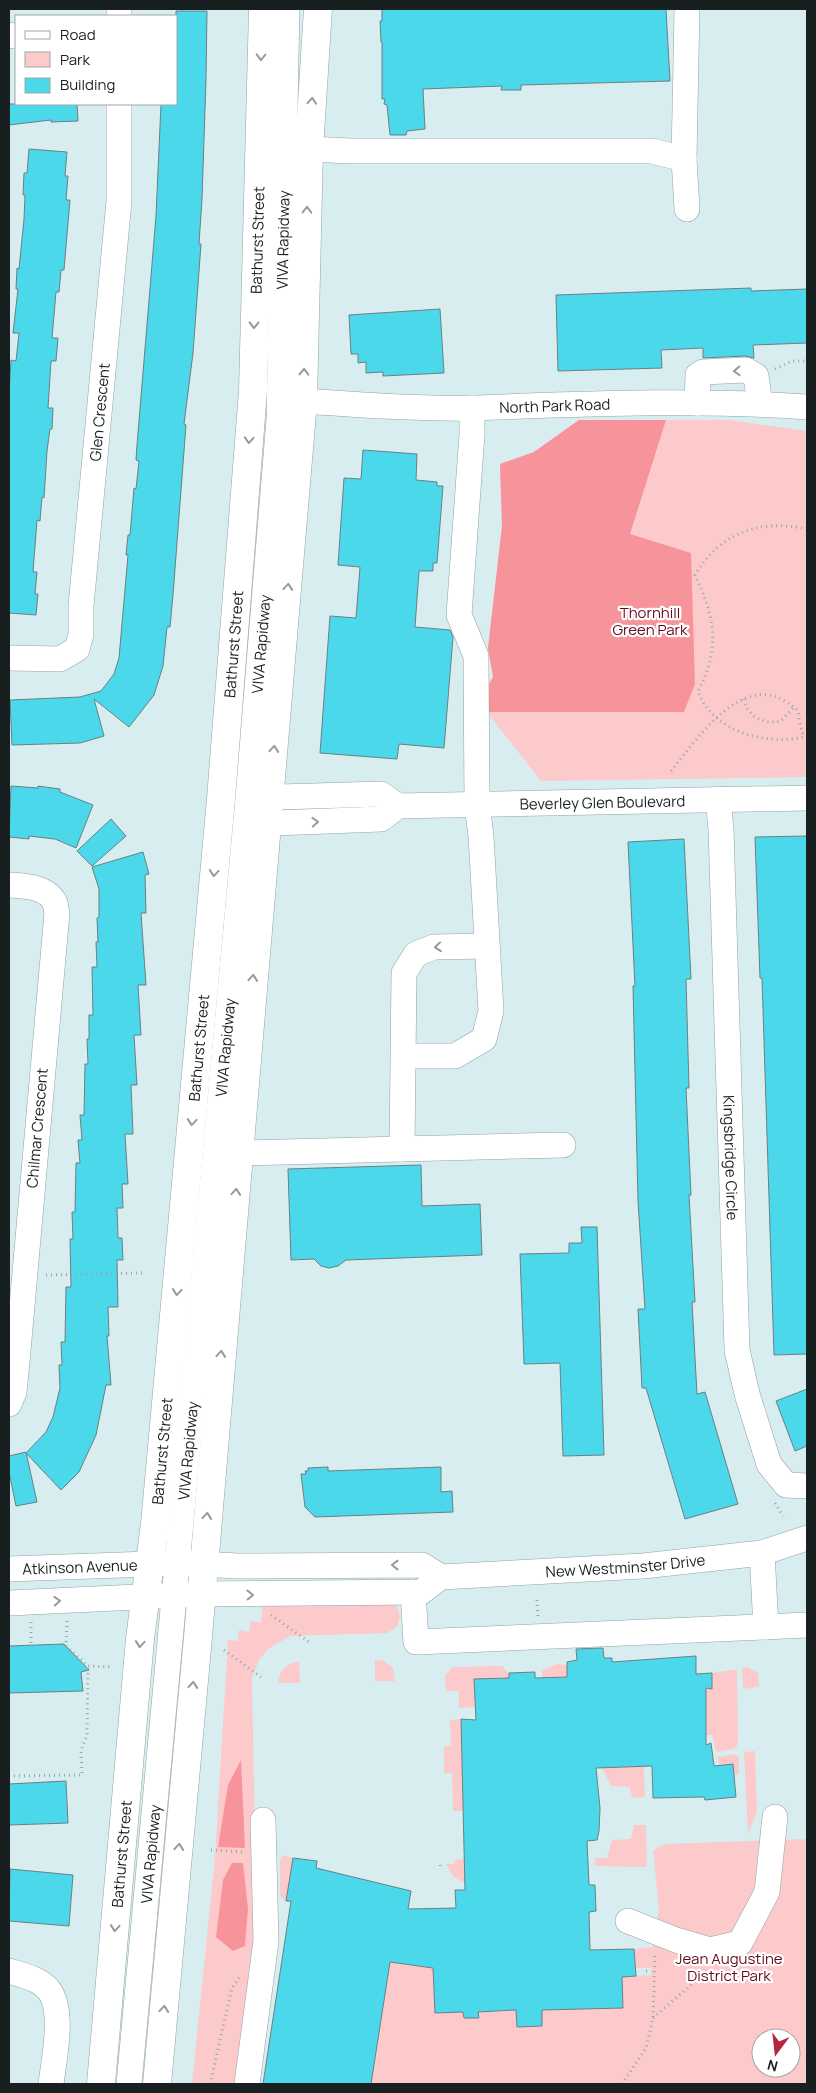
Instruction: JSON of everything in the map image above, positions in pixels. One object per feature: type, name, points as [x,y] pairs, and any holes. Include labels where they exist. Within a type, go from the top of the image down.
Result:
[{"type":"main road","name":"Bathurst Street","points":[[101,2084],[140,1648],[147,1596],[177,1564],[239,1153],[253,391],[263,9]]},
{"type":"main road","name":"Bathurst Street","points":[[157,2084],[201,1594],[177,1564],[245,811],[304,401],[309,149],[318,9]]},
{"type":"street","name":"VIVA Rapidway","points":[[245,811],[279,419],[287,9]]},
{"type":"street","points":[[687,9],[684,159],[687,209]]},
{"type":"street","name":"Glen Crescent","points":[[9,658],[60,659],[77,649],[81,634],[81,606],[119,201],[119,105]]},
{"type":"street","points":[[309,149],[350,151],[652,151],[684,159]]},
{"type":"street","name":"North Park Road","points":[[304,401],[472,408],[533,404],[697,402],[807,408]]},
{"type":"street","points":[[404,1056],[455,1056],[484,1040],[491,1011],[487,946],[474,885],[477,805],[476,656],[459,616],[472,434],[472,408]]},
{"type":"street","name":"Beverley Glen Boulevard","points":[[245,811],[381,819],[398,806],[807,798]]},
{"type":"street","name":"Kingsbridge Circle","points":[[718,799],[721,829],[737,1350],[747,1394],[769,1464],[786,1486],[807,1486]]},
{"type":"street","name":"Chilmar Crescent","points":[[9,885],[31,886],[46,893],[55,901],[57,913],[17,1362],[14,1392],[9,1404]]},
{"type":"street","points":[[402,1149],[404,973],[416,954],[434,947],[487,946]]},
{"type":"street","points":[[239,1153],[563,1145]]},
{"type":"street","name":"New Westminster Drive","points":[[441,1577],[643,1566],[762,1553],[807,1538]]},
{"type":"street","points":[[762,1553],[766,1627]]},
{"type":"street","name":"VIVA Rapidway","points":[[129,2084],[177,1564]]},
{"type":"street","points":[[9,1603],[201,1594],[421,1592],[441,1577],[422,1565],[177,1564]]},
{"type":"street","name":"Atkinson Avenue","points":[[9,1569],[177,1564]]},
{"type":"street","points":[[413,1592],[416,1642],[807,1625]]},
{"type":"street","points":[[628,1921],[710,1950],[740,1943],[767,1892],[775,1817]]},
{"type":"street","points":[[247,2084],[266,1941],[263,1820]]},
{"type":"street","points":[[9,1972],[33,1979],[47,1988],[55,2001],[57,2022],[51,2084]]},
{"type":"path","points":[[771,372],[792,361],[807,360]]},
{"type":"path","points":[[671,771],[716,719],[725,709],[744,699],[759,695],[776,697],[794,707],[798,711],[800,725],[805,736],[773,739],[753,736],[716,719],[706,709],[698,691],[711,661],[714,643],[710,613],[695,575],[704,560],[717,547],[736,534],[754,528],[774,525],[807,529]]},
{"type":"path","points":[[744,699],[749,712],[766,723],[781,721],[794,707]]},
{"type":"path","points":[[42,1274],[143,1273]]},
{"type":"path","points":[[267,1612],[309,1642]]},
{"type":"path","points":[[31,1617],[31,1645]]},
{"type":"path","points":[[67,1617],[66,1646],[88,1666],[113,1667]]},
{"type":"path","points":[[224,1650],[261,1677]]},
{"type":"path","points":[[9,1776],[82,1775],[80,1750],[87,1735],[88,1666]]},
{"type":"path","points":[[211,1850],[263,1853]]},
{"type":"path","points":[[622,2084],[646,2048],[652,2019],[655,1932]]},
{"type":"path","points":[[652,2019],[710,1968]]},
{"type":"path","points":[[210,2084],[232,1988],[243,1972]]},
{"type":"green space","name":"Thornhill Green Park","points":[[579,420],[728,420],[807,431],[807,777],[541,781],[479,702],[493,677],[488,648],[502,526],[500,464],[534,452]]},
{"type":"green space","points":[[579,420],[666,420],[630,534],[691,553],[695,684],[684,712],[487,712],[479,702],[493,677],[488,648],[502,526],[500,464],[534,452]]},
{"type":"green space","points":[[263,1602],[396,1604],[400,1616],[397,1627],[387,1633],[290,1636],[268,1649],[259,1660],[252,1677],[257,1957],[234,2084],[192,2084],[215,1857],[228,1640],[238,1641],[239,1630],[249,1632],[251,1620],[261,1623]]},
{"type":"green space","points":[[375,1660],[384,1661],[393,1668],[395,1681],[375,1681]]},
{"type":"green space","points":[[299,1661],[300,1683],[278,1683],[284,1668],[291,1663]]},
{"type":"green space","points":[[556,1664],[567,1665],[567,1677],[542,1678],[542,1671]]},
{"type":"green space","points":[[502,1666],[509,1673],[509,1678],[475,1679],[475,1707],[459,1708],[459,1691],[446,1691],[445,1675],[453,1667]]},
{"type":"green space","points":[[748,1667],[758,1673],[759,1686],[748,1689],[743,1687],[742,1668]]},
{"type":"green space","points":[[737,1669],[738,1744],[734,1749],[716,1752],[712,1735],[706,1735],[706,1689],[712,1688],[712,1673]]},
{"type":"green space","points":[[461,1719],[463,1811],[453,1811],[452,1773],[444,1773],[444,1746],[451,1746],[450,1720]]},
{"type":"green space","points":[[755,1751],[757,1812],[748,1833],[744,1752]]},
{"type":"green space","points":[[735,1754],[739,1757],[739,1774],[734,1775],[732,1764],[719,1765],[717,1757]]},
{"type":"green space","points":[[241,1760],[245,1848],[218,1847],[228,1785]]},
{"type":"green space","points":[[644,1766],[645,1797],[632,1798],[630,1787],[611,1786],[602,1768]]},
{"type":"green space","points":[[634,1825],[646,1825],[647,1867],[595,1866],[595,1858],[607,1858],[612,1840],[631,1839]]},
{"type":"green space","name":"Jean Augustine District Park","points":[[807,1839],[807,2084],[371,2084],[390,1962],[433,1968],[435,2013],[463,2012],[464,2018],[478,2018],[478,2012],[516,2011],[517,2024],[542,2025],[542,2010],[623,2008],[622,1977],[651,1975],[651,1968],[636,1968],[634,1949],[653,1947],[659,1909],[653,1850],[665,1844]]},
{"type":"green space","points":[[284,1855],[293,1858],[286,1901],[280,1896],[280,1860]]},
{"type":"green space","points":[[464,1859],[465,1883],[453,1876],[446,1864],[454,1864],[455,1860]]},
{"type":"green space","points":[[232,1863],[243,1863],[248,1909],[245,1946],[233,1951],[216,1937],[223,1880]]},
{"type":"building","points":[[382,9],[666,9],[670,81],[521,85],[521,90],[501,90],[502,86],[423,89],[425,129],[407,131],[406,135],[390,135],[387,105],[384,104],[385,99],[382,99],[380,21],[382,21]]},
{"type":"building","points":[[176,11],[207,11],[206,79],[199,244],[201,244],[193,353],[184,424],[186,425],[173,595],[163,666],[154,695],[129,727],[94,699],[104,736],[80,743],[12,745],[10,700],[80,697],[101,691],[114,674],[119,658],[128,535],[130,535],[134,488],[136,489],[139,461],[136,460],[156,216],[161,105],[178,105],[178,15],[176,15]]},
{"type":"building","points":[[9,104],[77,105],[78,121],[51,122],[51,120],[9,125]]},
{"type":"building","points":[[29,149],[67,152],[66,200],[70,200],[64,270],[61,270],[59,292],[56,292],[52,338],[58,338],[56,361],[51,361],[48,408],[53,408],[52,429],[50,429],[47,451],[44,498],[42,497],[40,521],[37,520],[33,572],[37,572],[35,594],[38,594],[36,615],[9,613],[9,394],[11,360],[16,361],[19,333],[13,333],[18,289],[16,289],[17,268],[19,269],[24,219],[24,173],[27,173]]},
{"type":"building","points":[[751,288],[751,291],[807,289],[807,343],[753,345],[754,358],[745,356],[703,358],[703,348],[661,350],[662,368],[558,371],[556,295]]},
{"type":"building","points":[[440,309],[444,373],[383,376],[383,372],[366,373],[366,362],[358,363],[358,354],[351,354],[349,315]]},
{"type":"building","points":[[363,450],[417,454],[416,480],[437,482],[437,486],[443,486],[437,563],[433,563],[433,571],[419,571],[415,627],[450,630],[453,637],[444,748],[399,744],[397,759],[320,753],[330,616],[356,618],[360,567],[338,565],[344,478],[361,479]]},
{"type":"building","points":[[11,786],[38,788],[38,786],[60,789],[60,792],[93,805],[76,848],[55,839],[29,836],[29,839],[9,837]]},
{"type":"building","points":[[111,819],[126,836],[92,866],[77,851]]},
{"type":"building","points":[[807,836],[807,1354],[774,1355],[762,978],[760,978],[755,837]]},
{"type":"building","points":[[684,839],[691,979],[686,979],[689,1088],[686,1088],[695,1302],[692,1302],[697,1394],[705,1392],[738,1504],[685,1519],[646,1388],[642,1388],[638,1309],[645,1309],[638,1201],[633,986],[635,986],[628,842]]},
{"type":"building","points":[[143,852],[149,874],[145,875],[146,913],[141,913],[146,985],[138,985],[141,1035],[134,1035],[137,1085],[131,1085],[133,1134],[125,1134],[128,1184],[122,1184],[123,1208],[117,1208],[118,1238],[122,1238],[123,1260],[117,1260],[118,1307],[108,1307],[109,1336],[107,1336],[111,1385],[106,1385],[96,1435],[79,1472],[61,1490],[26,1453],[46,1432],[53,1417],[60,1388],[59,1365],[62,1365],[61,1342],[65,1342],[66,1287],[71,1287],[70,1239],[73,1239],[72,1212],[75,1212],[76,1163],[80,1163],[78,1140],[82,1140],[80,1115],[84,1115],[85,1064],[88,1064],[87,1039],[89,1039],[89,1015],[93,1015],[92,967],[97,967],[96,942],[98,942],[99,889],[92,867]]},
{"type":"building","points":[[421,1165],[422,1206],[480,1204],[482,1255],[346,1260],[338,1266],[329,1268],[321,1266],[314,1259],[291,1260],[288,1169]]},
{"type":"building","points":[[581,1227],[597,1227],[604,1455],[563,1456],[560,1363],[524,1364],[520,1254],[569,1253],[569,1243],[582,1243]]},
{"type":"building","points":[[807,1389],[807,1446],[795,1451],[776,1401]]},
{"type":"building","points":[[26,1452],[37,1502],[16,1506],[9,1472],[9,1456]]},
{"type":"building","points":[[328,1467],[328,1471],[441,1467],[441,1492],[452,1491],[453,1512],[315,1517],[305,1507],[301,1474],[306,1474],[305,1471],[308,1471],[308,1468]]},
{"type":"building","points":[[64,1644],[89,1670],[81,1672],[83,1691],[9,1693],[9,1646]]},
{"type":"building","points":[[603,1648],[604,1658],[612,1658],[612,1662],[696,1656],[696,1674],[712,1673],[712,1689],[706,1688],[706,1745],[711,1743],[714,1766],[733,1764],[736,1797],[705,1800],[704,1797],[653,1798],[652,1766],[596,1768],[600,1808],[599,1831],[597,1840],[587,1841],[589,1885],[595,1885],[596,1911],[589,1912],[590,1950],[634,1949],[636,1976],[622,1977],[623,2008],[542,2010],[542,2026],[517,2027],[516,2010],[478,2012],[479,2018],[464,2018],[463,2012],[435,2013],[433,1968],[390,1962],[371,2084],[263,2084],[291,1901],[286,1901],[293,1858],[317,1861],[316,1868],[411,1891],[408,1909],[456,1908],[455,1890],[465,1890],[461,1719],[476,1720],[474,1679],[509,1678],[509,1673],[535,1672],[535,1678],[567,1677],[567,1662],[577,1660],[576,1649]]},
{"type":"building","points":[[66,1781],[68,1823],[9,1825],[9,1784]]},
{"type":"building","points":[[10,1869],[73,1875],[69,1926],[9,1921]]}]
